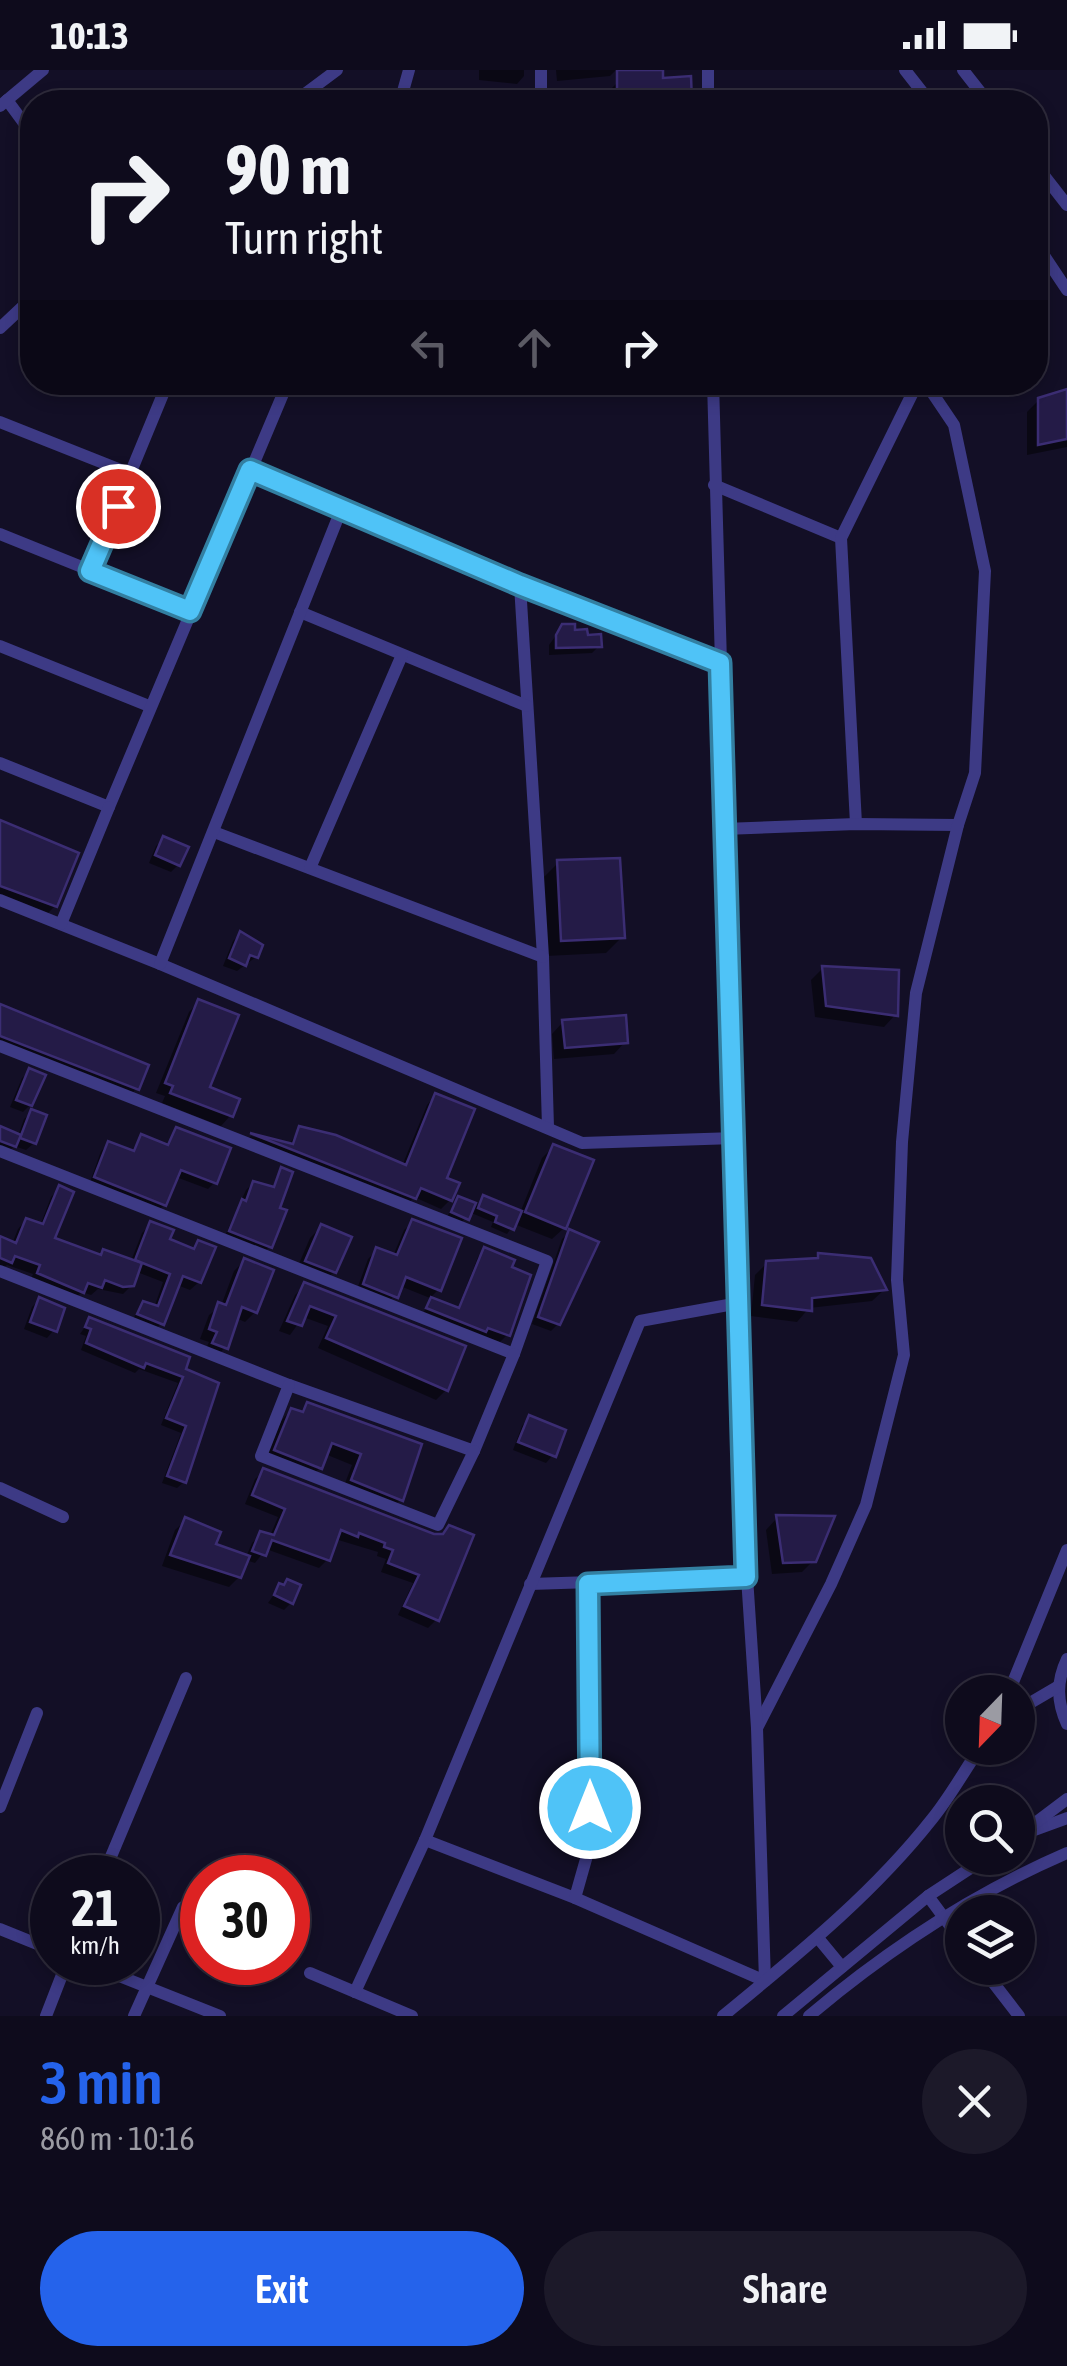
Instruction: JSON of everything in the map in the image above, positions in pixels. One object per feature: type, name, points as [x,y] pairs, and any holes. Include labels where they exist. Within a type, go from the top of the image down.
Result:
[{"type":"street","points":[[3,103],[43,70]]},
{"type":"street","points":[[310,90],[337,70]]},
{"type":"street","points":[[905,70],[921,90]]},
{"type":"street","points":[[962,70],[978,90]]},
{"type":"street","points":[[1048,181],[1067,206]]},
{"type":"street","points":[[1048,262],[1067,290]]},
{"type":"street","points":[[0,328],[20,310]]},
{"type":"street","points":[[90,571],[163,395]]},
{"type":"street","points":[[61,924],[282,395]]},
{"type":"street","points":[[713,395],[746,1577],[757,1728],[765,1981]]},
{"type":"street","points":[[856,824],[841,538],[915,395]]},
{"type":"street","points":[[757,1728],[831,1584],[866,1505],[904,1355],[897,1280],[902,1142],[916,992],[958,825],[976,773],[985,571],[954,425],[932,395]]},
{"type":"street","points":[[0,422],[131,474]]},
{"type":"street","points":[[250,470],[520,585],[720,663]]},
{"type":"street","points":[[714,485],[841,538]]},
{"type":"street","points":[[160,964],[341,510]]},
{"type":"street","points":[[0,534],[190,611]]},
{"type":"street","points":[[520,585],[543,957],[548,1127]]},
{"type":"street","points":[[300,612],[528,706]]},
{"type":"street","points":[[0,646],[149,706]]},
{"type":"street","points":[[310,868],[402,654]]},
{"type":"street","points":[[0,762],[109,807]]},
{"type":"street","points":[[724,828],[958,825]]},
{"type":"street","points":[[214,832],[543,957]]},
{"type":"street","points":[[0,900],[582,1142],[736,1138]]},
{"type":"street","points":[[0,1046],[546,1261],[514,1354],[438,1525],[261,1456],[290,1385]]},
{"type":"street","points":[[0,1151],[514,1354]]},
{"type":"street","points":[[0,1270],[290,1385],[474,1451]]},
{"type":"street","points":[[355,1992],[425,1840],[640,1321],[740,1303]]},
{"type":"street","points":[[0,1488],[63,1517]]},
{"type":"street","points":[[1015,1675],[1067,1550]]},
{"type":"street","points":[[530,1584],[746,1577]]},
{"type":"street","points":[[575,1898],[590,1845],[588,1584]]},
{"type":"street","points":[[1067,1659],[1058,1686],[1067,1724]]},
{"type":"street","points":[[112,1855],[186,1678]]},
{"type":"street","points":[[1035,1700],[1058,1686]]},
{"type":"street","points":[[0,1807],[37,1713]]},
{"type":"street","points":[[723,2016],[818,1938],[871,1888],[934,1817],[969,1765]]},
{"type":"street","points":[[1035,1823],[1067,1799]]},
{"type":"street","points":[[1035,1830],[1067,1818]]},
{"type":"street","points":[[425,1840],[575,1898],[765,1981]]},
{"type":"street","points":[[809,2016],[944,1918],[1020,1874],[1067,1854]]},
{"type":"street","points":[[783,2016],[928,1896],[960,1875]]},
{"type":"street","points":[[928,1896],[944,1918]]},
{"type":"street","points":[[134,2016],[180,1913]]},
{"type":"street","points":[[0,1930],[30,1942]]},
{"type":"street","points":[[818,1938],[842,1967]]},
{"type":"street","points":[[310,1972],[412,2016]]},
{"type":"street","points":[[46,2016],[58,1985]]},
{"type":"street","points":[[141,1985],[220,2016]]},
{"type":"street","points":[[995,1985],[1019,2016]]},
{"type":"building","points":[[617,70],[663,70],[663,78],[691,76],[692,90],[617,90]]},
{"type":"building","points":[[1067,389],[1067,439],[1038,445],[1038,398]]},
{"type":"building","points":[[562,624],[575,624],[575,630],[587,629],[588,635],[601,634],[602,647],[556,648],[556,635]]},
{"type":"building","points":[[0,820],[79,853],[57,907],[0,886]]},
{"type":"building","points":[[163,836],[189,847],[180,866],[155,855]]},
{"type":"building","points":[[620,858],[625,938],[561,941],[557,860]]},
{"type":"building","points":[[240,931],[263,945],[258,958],[250,955],[246,966],[229,958]]},
{"type":"building","points":[[822,966],[899,970],[898,1016],[826,1006]]},
{"type":"building","points":[[198,999],[239,1015],[210,1087],[240,1099],[233,1117],[170,1093],[173,1086],[165,1083]]},
{"type":"building","points":[[0,1004],[149,1065],[139,1090],[0,1036]]},
{"type":"building","points":[[626,1015],[628,1043],[565,1048],[562,1020]]},
{"type":"building","points":[[29,1068],[46,1075],[32,1106],[16,1100]]},
{"type":"building","points":[[435,1093],[475,1109],[447,1178],[460,1183],[452,1201],[421,1188],[416,1199],[250,1133],[293,1144],[299,1126],[336,1135],[406,1165]]},
{"type":"building","points":[[31,1109],[47,1115],[36,1144],[20,1138]]},
{"type":"building","points":[[0,1126],[21,1135],[16,1147],[0,1141]]},
{"type":"building","points":[[176,1127],[231,1148],[217,1184],[181,1170],[166,1206],[94,1177],[108,1141],[134,1151],[141,1134],[168,1145]]},
{"type":"building","points":[[553,1144],[594,1160],[566,1229],[525,1212]]},
{"type":"building","points":[[281,1167],[293,1172],[280,1208],[287,1210],[272,1248],[229,1231],[253,1181],[274,1187]]},
{"type":"building","points":[[59,1185],[74,1192],[55,1238],[101,1255],[103,1249],[142,1263],[134,1286],[123,1287],[105,1280],[102,1288],[88,1283],[84,1293],[37,1273],[40,1265],[15,1256],[12,1263],[0,1258],[0,1236],[16,1243],[26,1218],[43,1224]]},
{"type":"building","points":[[483,1195],[522,1211],[514,1230],[495,1222],[497,1216],[478,1208]]},
{"type":"building","points":[[458,1196],[476,1203],[469,1220],[451,1212]]},
{"type":"building","points":[[412,1219],[462,1238],[441,1291],[406,1277],[398,1298],[363,1284],[376,1247],[397,1255]]},
{"type":"building","points":[[150,1221],[174,1230],[170,1239],[194,1249],[198,1240],[216,1247],[201,1283],[183,1276],[164,1325],[137,1314],[143,1301],[158,1306],[170,1274],[135,1260]]},
{"type":"building","points":[[321,1224],[352,1237],[336,1273],[305,1261]]},
{"type":"building","points":[[569,1229],[599,1242],[560,1325],[538,1317]]},
{"type":"building","points":[[484,1247],[515,1260],[512,1267],[531,1275],[510,1336],[488,1328],[486,1332],[426,1308],[431,1297],[459,1308]]},
{"type":"building","points":[[818,1253],[871,1258],[887,1290],[812,1298],[812,1311],[762,1305],[766,1261],[818,1258]]},
{"type":"building","points":[[244,1258],[274,1270],[257,1313],[242,1307],[228,1349],[212,1343],[217,1332],[209,1329],[218,1302],[226,1305]]},
{"type":"building","points":[[304,1282],[466,1346],[448,1391],[326,1338],[336,1316],[310,1306],[302,1326],[287,1321]]},
{"type":"building","points":[[39,1297],[65,1308],[57,1332],[30,1322]]},
{"type":"building","points":[[89,1317],[190,1357],[186,1369],[219,1383],[186,1483],[167,1476],[186,1426],[166,1418],[183,1377],[146,1363],[144,1368],[86,1343],[91,1329],[85,1327]]},
{"type":"building","points":[[307,1402],[422,1444],[403,1501],[351,1480],[361,1454],[332,1443],[322,1469],[274,1450],[291,1408],[303,1412]]},
{"type":"building","points":[[529,1415],[566,1430],[556,1457],[518,1442]]},
{"type":"building","points":[[263,1468],[434,1534],[443,1534],[449,1525],[474,1535],[439,1621],[404,1606],[419,1575],[388,1563],[393,1550],[359,1533],[358,1537],[341,1530],[330,1561],[272,1540],[266,1556],[252,1551],[260,1531],[274,1535],[285,1509],[252,1495]]},
{"type":"building","points":[[776,1515],[835,1516],[816,1562],[783,1563]]},
{"type":"building","points":[[185,1517],[221,1532],[216,1544],[250,1556],[241,1578],[170,1555]]},
{"type":"building","points":[[287,1579],[301,1585],[293,1604],[274,1595],[279,1583],[284,1585]]},
{"type":"route","points":[[118,506],[90,571],[190,611],[250,470],[520,585],[720,663],[746,1577],[588,1584],[590,1808]]}]
